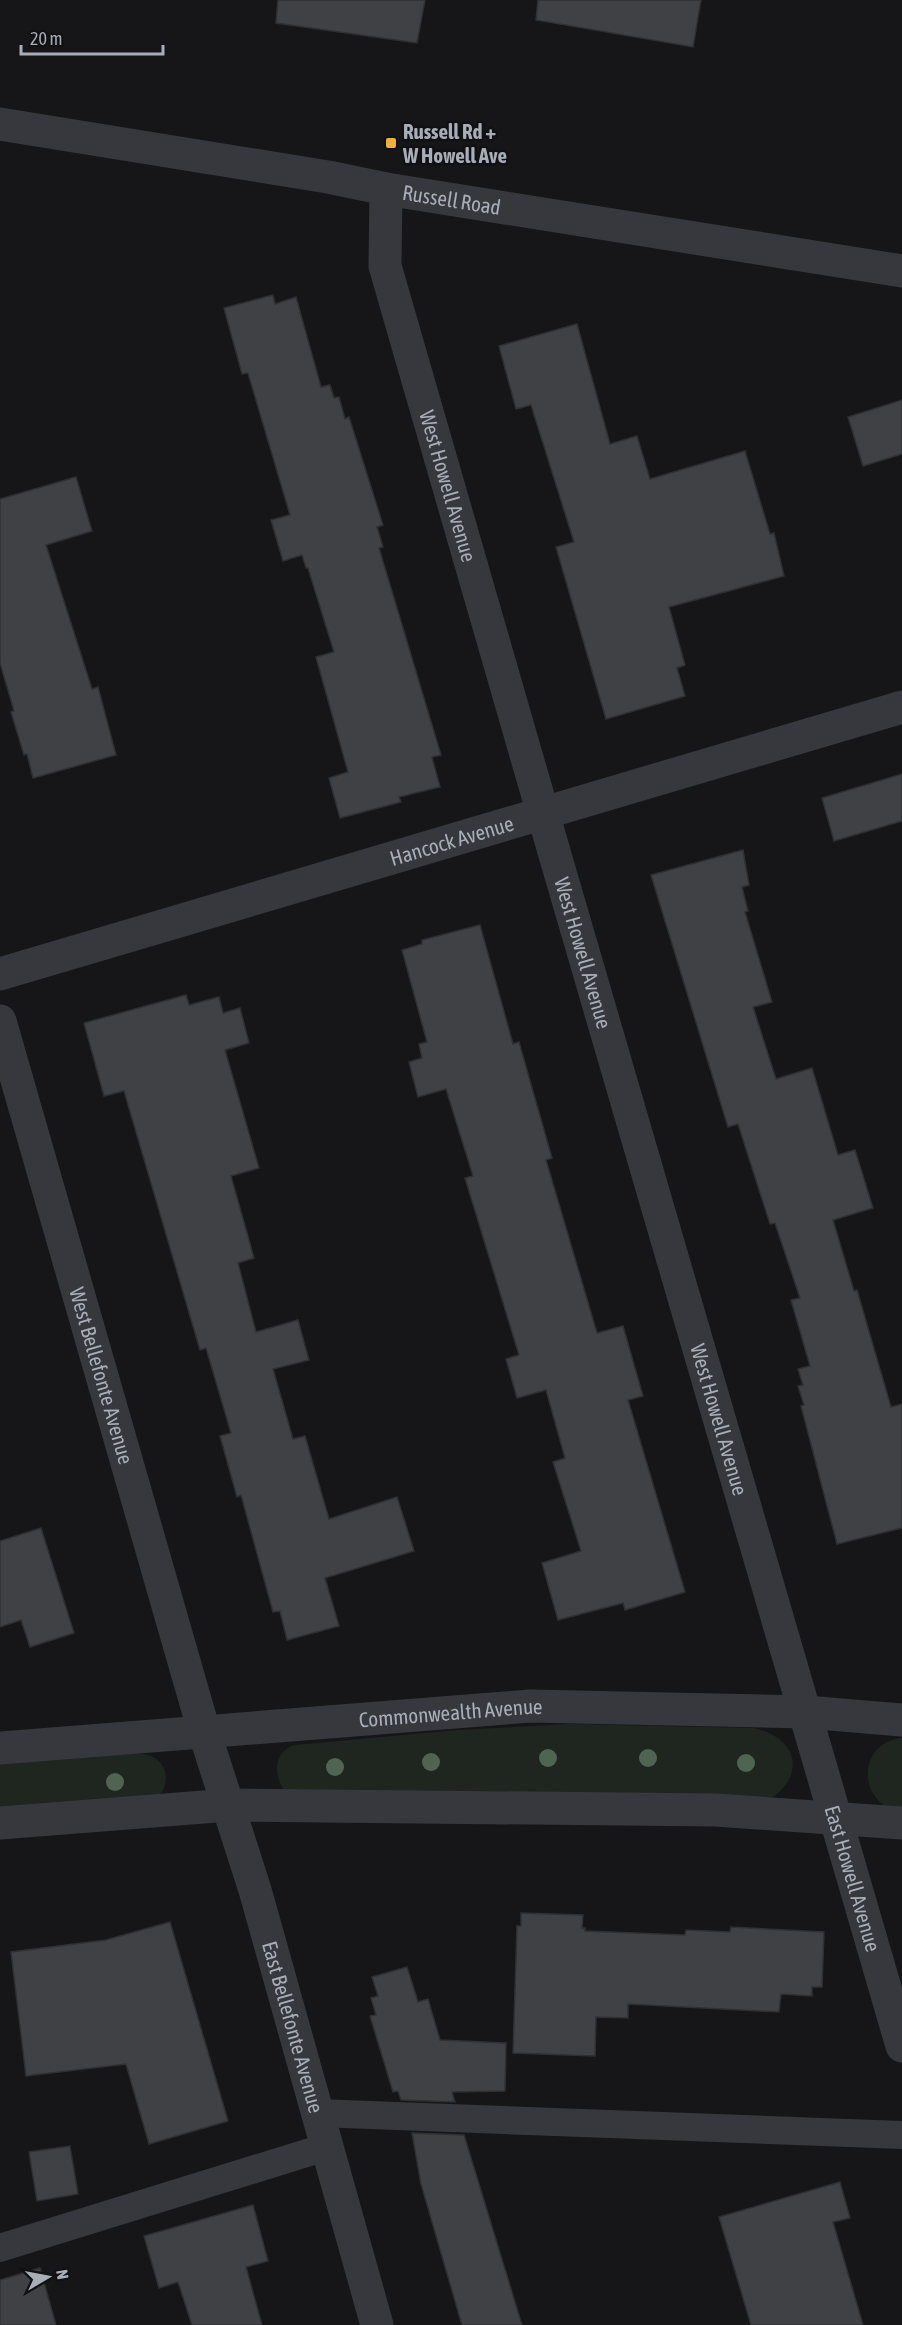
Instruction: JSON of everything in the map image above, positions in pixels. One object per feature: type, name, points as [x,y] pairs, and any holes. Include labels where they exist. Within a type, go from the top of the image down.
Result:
[{"type":"street","name":"Russell Road","points":[[0,124],[328,177],[386,189],[902,271]]},
{"type":"street","name":"West Howell Avenue","points":[[386,189],[385,266],[542,813],[806,1713]]},
{"type":"street","name":"Hancock Avenue","points":[[0,974],[902,707]]},
{"type":"street","name":"West Bellefonte Avenue","points":[[0,1021],[204,1731]]},
{"type":"street","name":"Commonwealth Avenue","points":[[0,1749],[530,1706],[806,1713],[902,1720]]},
{"type":"street","name":"East Howell Avenue","points":[[806,1713],[902,2046]]},
{"type":"street","name":"East Bellefonte Avenue","points":[[204,1731],[229,1805],[377,2325]]},
{"type":"street","points":[[0,1824],[229,1805],[715,1810],[902,1823]]},
{"type":"lane","points":[[317,2113],[902,2135]]},
{"type":"lane","points":[[0,2248],[326,2147]]},
{"type":"shaded area","points":[[569,1724],[753,1728],[769,1733],[789,1750],[792,1772],[777,1794],[763,1803],[285,1791],[278,1778],[279,1758],[288,1748],[295,1745],[457,1730]]},
{"type":"shaded area","points":[[902,1738],[902,1813],[879,1802],[871,1790],[868,1770],[870,1760],[882,1745]]},
{"type":"shaded area","points":[[129,1754],[148,1755],[160,1762],[166,1779],[158,1797],[0,1814],[0,1764]]},
{"type":"building","points":[[278,0],[425,0],[417,43],[276,23]]},
{"type":"building","points":[[538,0],[701,0],[693,47],[536,20]]},
{"type":"building","points":[[273,295],[275,304],[296,297],[321,387],[330,385],[334,398],[339,397],[345,419],[349,417],[383,525],[377,527],[383,547],[379,548],[441,755],[432,757],[440,787],[399,797],[401,802],[340,818],[329,778],[348,772],[316,657],[334,652],[302,555],[283,561],[271,520],[290,515],[248,373],[242,374],[224,308]]},
{"type":"building","points":[[577,324],[610,444],[637,436],[650,479],[745,451],[770,534],[774,533],[784,576],[669,607],[685,665],[677,668],[685,696],[606,719],[556,547],[574,542],[531,405],[516,409],[499,346]]},
{"type":"building","points":[[902,400],[902,454],[863,466],[848,417]]},
{"type":"building","points":[[76,477],[92,531],[46,545],[92,689],[98,687],[116,755],[33,778],[27,754],[24,755],[11,712],[14,711],[0,663],[0,499]]},
{"type":"building","points":[[902,774],[902,821],[834,841],[822,798]]},
{"type":"building","points":[[743,850],[749,885],[742,887],[748,911],[745,912],[772,1002],[753,1007],[776,1079],[812,1068],[838,1155],[855,1150],[873,1208],[833,1220],[854,1291],[857,1290],[891,1407],[902,1404],[902,1528],[837,1544],[801,1406],[804,1405],[798,1386],[803,1385],[798,1369],[810,1366],[791,1300],[800,1298],[775,1223],[770,1224],[738,1124],[728,1127],[651,875]]},
{"type":"building","points":[[480,925],[513,1044],[519,1042],[552,1158],[546,1160],[597,1333],[623,1326],[643,1396],[628,1400],[685,1592],[625,1610],[623,1603],[558,1620],[542,1563],[581,1551],[553,1462],[565,1458],[546,1390],[517,1398],[506,1359],[519,1355],[465,1178],[473,1176],[446,1089],[418,1097],[409,1062],[422,1058],[419,1044],[427,1042],[402,950],[422,944],[422,940]]},
{"type":"building","points":[[186,995],[189,1005],[219,997],[223,1013],[240,1008],[249,1043],[225,1050],[259,1168],[231,1176],[254,1258],[238,1263],[256,1332],[298,1320],[309,1360],[273,1369],[293,1439],[305,1436],[329,1519],[397,1497],[414,1551],[325,1578],[339,1626],[287,1640],[280,1611],[273,1612],[241,1495],[237,1497],[220,1436],[231,1433],[206,1348],[200,1350],[124,1091],[104,1096],[84,1023]]},
{"type":"building","points":[[41,1528],[74,1633],[30,1647],[21,1620],[0,1627],[0,1541]]},
{"type":"building","points":[[521,1913],[583,1915],[582,1928],[585,1928],[585,1931],[685,1935],[686,1930],[730,1932],[731,1927],[824,1932],[822,1987],[812,1987],[812,1996],[781,1994],[779,2012],[628,2004],[628,2018],[596,2017],[595,2056],[513,2053],[517,1926],[521,1926]]},
{"type":"building","points":[[170,1922],[228,2121],[149,2144],[126,2064],[26,2076],[11,1952],[106,1940]]},
{"type":"building","points":[[407,1967],[418,2002],[428,1999],[440,2040],[506,2043],[505,2091],[452,2092],[455,2102],[401,2100],[398,2091],[393,2092],[370,2016],[376,2015],[371,1998],[378,1996],[372,1977]]},
{"type":"building","points":[[412,2133],[464,2135],[522,2325],[462,2325],[421,2184]]},
{"type":"building","points":[[70,2146],[78,2194],[37,2201],[29,2152]]},
{"type":"building","points":[[840,2182],[850,2218],[833,2222],[863,2325],[751,2325],[719,2217]]},
{"type":"building","points":[[253,2205],[268,2261],[246,2267],[262,2325],[192,2325],[178,2282],[159,2288],[144,2236]]},
{"type":"building","points":[[40,2268],[56,2325],[0,2325],[0,2280]]},
{"type":"place","name":"Russell Rd + W Howell Ave","points":[[391,143]]}]
